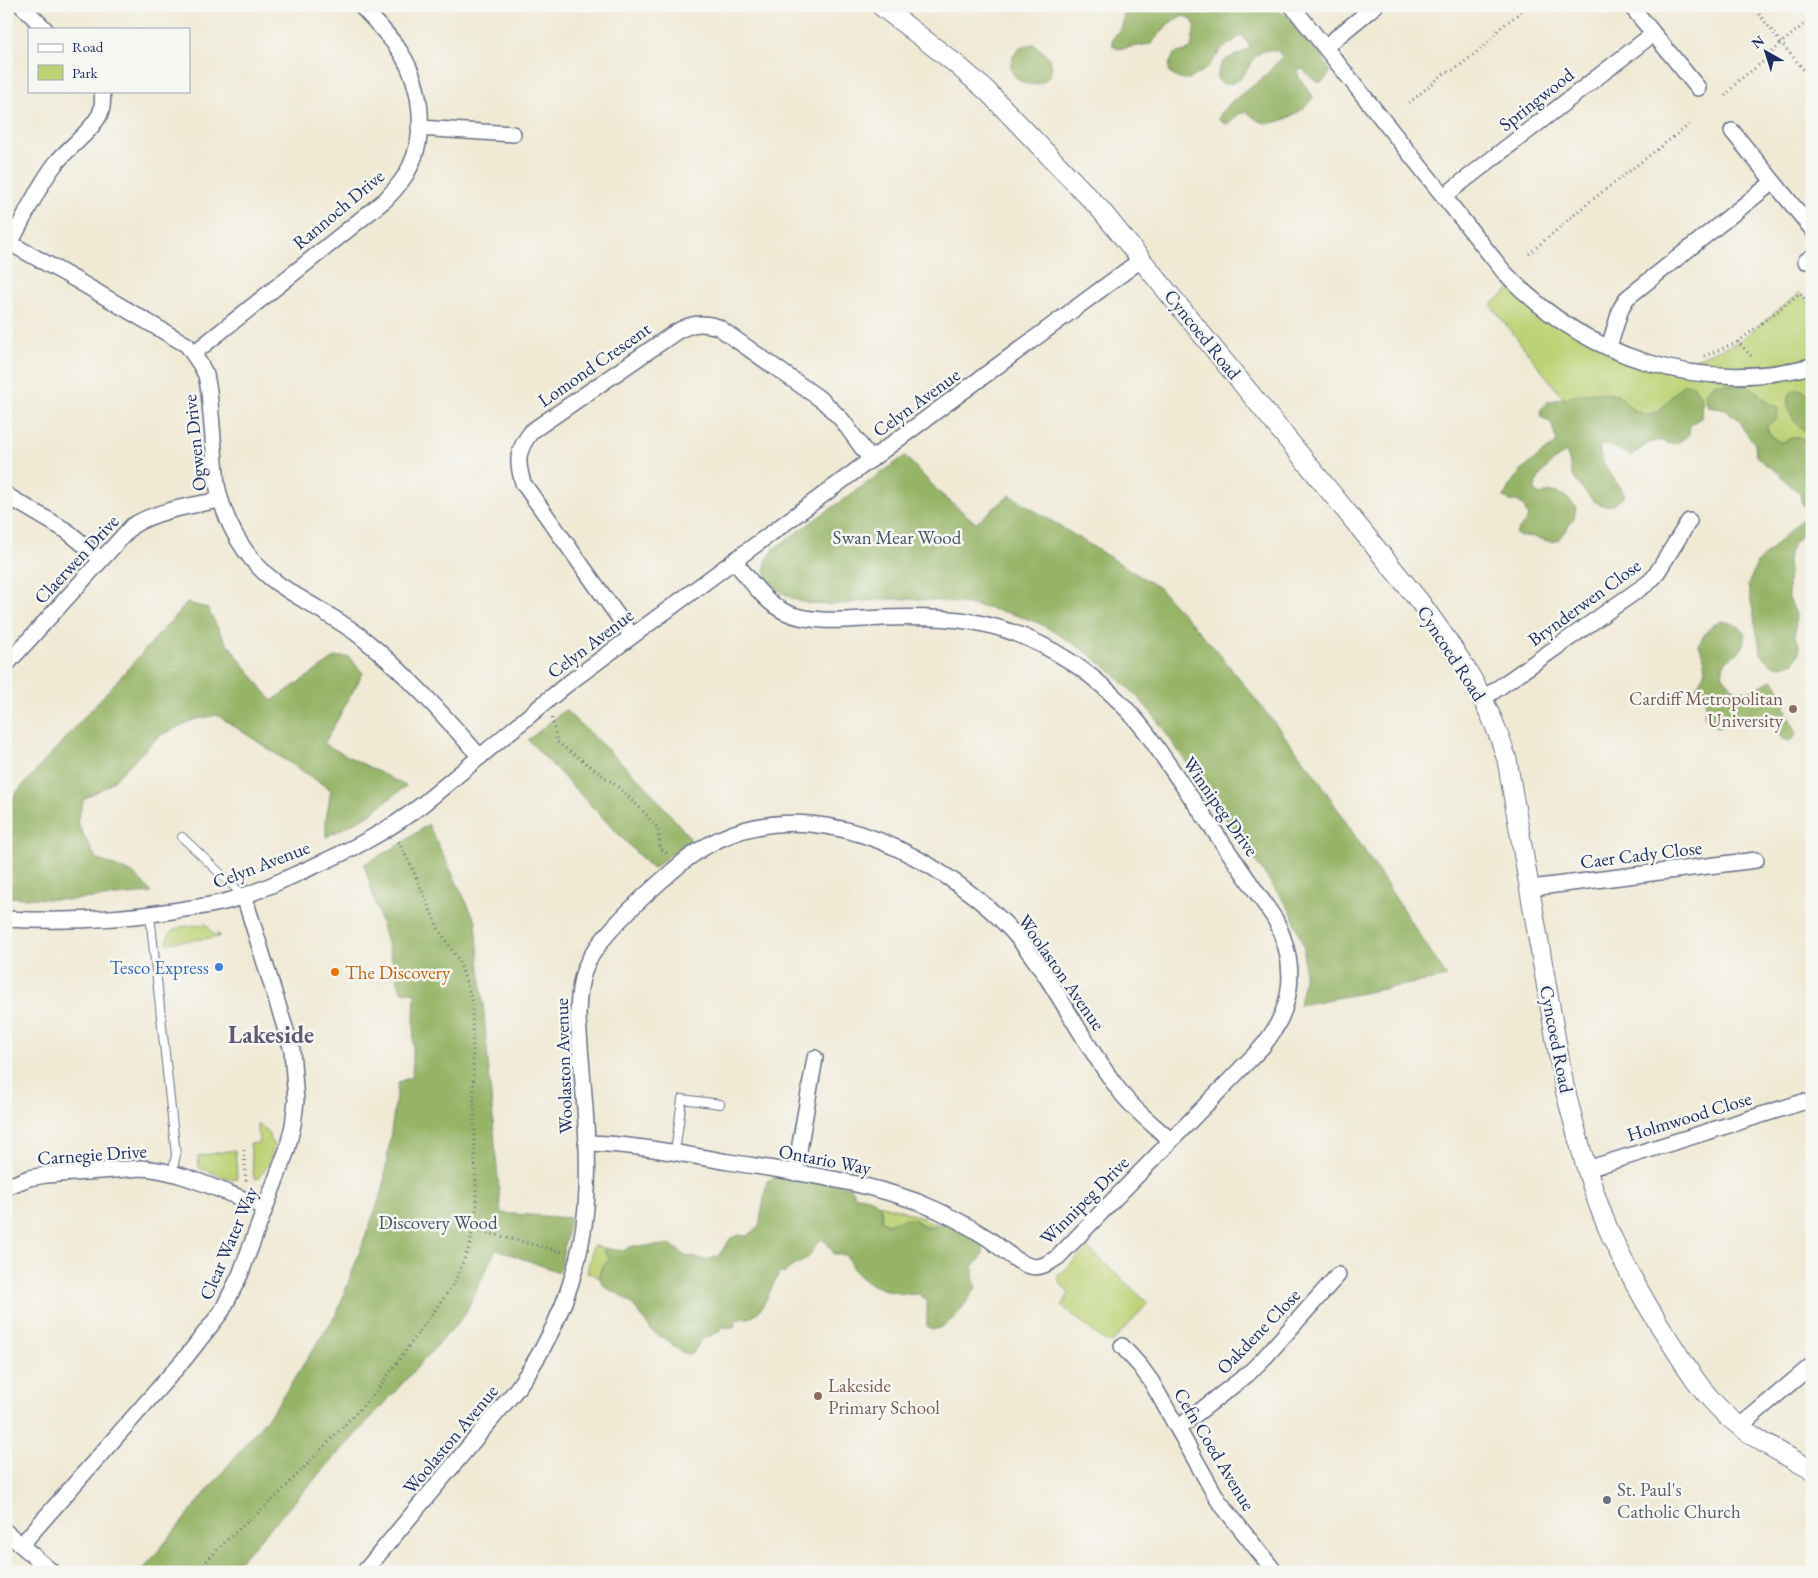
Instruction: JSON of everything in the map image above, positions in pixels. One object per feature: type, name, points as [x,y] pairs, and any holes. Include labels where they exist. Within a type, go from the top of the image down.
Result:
[{"type":"street","points":[[22,6],[44,28]]},
{"type":"street","name":"Rannoch Drive","points":[[194,353],[385,200],[399,185],[410,167],[417,146],[419,128],[417,91],[401,54],[361,6]]},
{"type":"street","name":"Cyncoed Road","points":[[881,6],[956,64],[987,91],[1100,208],[1420,602],[1467,668],[1484,698],[1495,723],[1507,760],[1531,888],[1564,1086],[1587,1169],[1609,1231],[1662,1330],[1704,1391],[1723,1412],[1740,1426],[1812,1470]]},
{"type":"street","points":[[1292,6],[1487,251],[1516,284],[1542,308],[1568,326],[1609,347],[1652,365],[1679,372],[1741,376],[1769,374],[1812,366]]},
{"type":"street","points":[[1325,47],[1375,6]]},
{"type":"street","points":[[1631,6],[1698,88]]},
{"type":"street","name":"Springwood","points":[[1444,196],[1653,34]]},
{"type":"street","points":[[8,242],[57,163],[94,123],[101,112],[102,92]]},
{"type":"street","points":[[419,128],[513,134]]},
{"type":"street","points":[[1732,131],[1812,229]]},
{"type":"street","points":[[1609,347],[1621,308],[1627,298],[1773,182]]},
{"type":"street","name":"Ogwen Drive","points":[[8,242],[187,345],[194,353],[206,375],[210,391],[217,485],[220,500],[233,531],[248,553],[261,570],[277,583],[360,637],[411,683],[480,757]]},
{"type":"street","name":"Celyn Avenue","points":[[6,919],[93,920],[213,905],[244,896],[372,839],[423,804],[549,700],[632,636],[1142,259]]},
{"type":"street","name":"Lomond Crescent","points":[[632,636],[523,483],[519,470],[518,456],[524,442],[532,431],[676,332],[688,325],[704,323],[718,328],[823,401],[842,420],[871,460]]},
{"type":"street","points":[[6,496],[67,531],[101,559]]},
{"type":"street","name":"Claerwen Drive","points":[[6,665],[132,526],[157,514],[220,500]]},
{"type":"street","name":"Brynderwen Close","points":[[1484,698],[1648,583],[1655,576],[1689,521]]},
{"type":"street","name":"Winnipeg Drive","points":[[734,561],[766,598],[783,611],[793,615],[821,619],[944,618],[986,624],[1033,640],[1069,660],[1103,685],[1128,709],[1146,732],[1275,919],[1283,935],[1288,952],[1290,987],[1281,1020],[1273,1034],[1262,1048],[1170,1140],[1058,1258],[1038,1267]]},
{"type":"street","name":"Woolaston Avenue","points":[[364,1572],[516,1390],[530,1371],[549,1337],[563,1304],[580,1246],[586,1208],[586,1143],[578,1019],[578,1002],[582,977],[594,952],[606,936],[679,864],[716,840],[735,832],[777,823],[822,824],[870,837],[915,857],[957,884],[987,906],[1017,937],[1122,1094],[1170,1140]]},
{"type":"street","name":"Caer Cady Close","points":[[1531,888],[1756,860]]},
{"type":"street","name":"Clear Water Way","points":[[22,1544],[210,1328],[231,1295],[281,1168],[291,1137],[296,1101],[292,1050],[244,896]]},
{"type":"street","points":[[795,1173],[815,1058]]},
{"type":"street","name":"Holmwood Close","points":[[1587,1169],[1803,1102]]},
{"type":"street","name":"Ontario Way","points":[[586,1143],[625,1145],[795,1173],[866,1187],[932,1208],[965,1224],[1021,1262],[1030,1267],[1038,1267]]},
{"type":"street","name":"Carnegie Drive","points":[[6,1187],[29,1178],[46,1175],[141,1168],[155,1169],[172,1173],[265,1207]]},
{"type":"street","name":"Oakdene Close","points":[[1178,1428],[1248,1374],[1272,1350],[1338,1275]]},
{"type":"street","name":"Cefn Coed Avenue","points":[[1122,1346],[1140,1366],[1150,1381],[1218,1500],[1275,1572]]},
{"type":"street","points":[[1740,1426],[1812,1366]]},
{"type":"street","points":[[6,1532],[52,1572]]},
{"type":"lane","points":[[182,837],[244,896]]},
{"type":"lane","points":[[150,914],[176,1155],[172,1173]]},
{"type":"lane","points":[[675,1153],[682,1099],[720,1104]]},
{"type":"path","points":[[1409,103],[1446,72],[1454,70],[1486,45],[1499,30],[1528,6]]},
{"type":"path","points":[[1753,6],[1812,79]]},
{"type":"path","points":[[1725,96],[1738,81],[1764,61],[1781,43],[1812,18]]},
{"type":"path","points":[[1529,254],[1583,207],[1690,124]]},
{"type":"path","points":[[1679,372],[1695,359],[1738,342],[1800,293],[1812,307]]},
{"type":"path","points":[[1738,342],[1754,360]]},
{"type":"path","points":[[549,700],[557,742],[617,786],[642,811],[658,829],[660,848],[679,864]]},
{"type":"path","points":[[196,1572],[230,1537],[276,1496],[375,1393],[455,1282],[470,1245],[477,1206],[472,1000],[460,961],[439,930],[413,870],[390,828]]},
{"type":"path","points":[[244,1150],[246,1186]]},
{"type":"path","points":[[473,1229],[563,1252]]},
{"type":"green space","points":[[1122,6],[1269,6],[1289,17],[1320,53],[1330,72],[1320,82],[1313,79],[1302,69],[1298,70],[1298,76],[1313,97],[1305,107],[1287,118],[1281,121],[1265,123],[1247,112],[1239,114],[1227,124],[1218,119],[1221,113],[1231,102],[1262,78],[1282,57],[1277,50],[1268,50],[1261,53],[1255,57],[1240,78],[1233,83],[1223,84],[1217,79],[1221,64],[1250,47],[1242,35],[1222,49],[1208,67],[1200,73],[1189,79],[1179,79],[1169,73],[1169,65],[1174,54],[1191,49],[1195,25],[1190,18],[1181,16],[1168,24],[1151,44],[1118,49],[1113,46],[1112,39],[1122,24]]},
{"type":"green space","points":[[1033,44],[1046,55],[1052,67],[1046,79],[1034,85],[1020,81],[1011,70],[1012,59],[1016,52],[1023,47]]},
{"type":"green space","points":[[1516,284],[1568,326],[1679,372],[1695,359],[1738,342],[1800,293],[1812,307],[1812,451],[1809,446],[1792,438],[1780,443],[1768,433],[1767,426],[1778,408],[1749,386],[1716,383],[1705,393],[1707,401],[1701,405],[1676,391],[1662,408],[1643,415],[1630,408],[1619,395],[1593,392],[1563,398],[1491,305]]},
{"type":"green space","points":[[1716,383],[1749,386],[1778,408],[1777,418],[1767,426],[1768,433],[1780,443],[1792,438],[1803,438],[1812,451],[1812,524],[1794,543],[1789,553],[1788,562],[1788,596],[1796,614],[1795,637],[1799,644],[1799,654],[1794,662],[1782,666],[1771,664],[1761,654],[1748,585],[1757,563],[1808,513],[1801,501],[1800,492],[1790,486],[1779,473],[1756,456],[1755,444],[1743,429],[1740,420],[1722,408],[1708,406],[1705,393]]},
{"type":"green space","points":[[1683,384],[1693,385],[1702,398],[1701,418],[1690,425],[1689,434],[1682,440],[1673,444],[1662,441],[1652,442],[1631,456],[1607,444],[1599,446],[1605,466],[1625,495],[1619,501],[1607,506],[1591,499],[1574,478],[1566,452],[1541,474],[1535,491],[1540,495],[1551,492],[1565,496],[1576,508],[1574,519],[1558,540],[1552,542],[1530,536],[1521,537],[1517,535],[1516,533],[1528,518],[1524,506],[1517,501],[1510,501],[1504,497],[1519,473],[1557,442],[1551,423],[1541,417],[1540,411],[1547,402],[1593,392],[1619,395],[1630,408],[1643,415],[1657,413]]},
{"type":"green space","points":[[1799,389],[1812,395],[1812,434],[1795,422],[1788,408],[1790,394]]},
{"type":"green space","name":"Swan Mear Wood","points":[[905,456],[940,493],[976,523],[1010,495],[1159,588],[1218,652],[1314,773],[1447,977],[1299,1005],[1304,979],[1304,948],[1291,912],[1144,704],[1122,681],[1098,661],[1045,626],[1019,616],[984,607],[930,600],[883,599],[838,604],[806,603],[793,599],[774,586],[766,575],[765,565],[775,548]]},
{"type":"green space","points":[[187,603],[207,608],[224,639],[272,701],[336,657],[349,657],[363,673],[324,744],[406,786],[367,816],[326,837],[326,819],[331,790],[217,715],[193,720],[159,736],[109,785],[84,799],[77,822],[96,859],[133,873],[152,893],[68,900],[6,897],[6,804]]},
{"type":"green space","points":[[1720,621],[1736,625],[1745,636],[1742,648],[1724,664],[1722,675],[1734,688],[1745,691],[1757,688],[1772,680],[1776,683],[1781,691],[1787,713],[1796,732],[1796,735],[1790,741],[1782,739],[1768,718],[1739,717],[1728,725],[1718,727],[1709,723],[1704,715],[1706,701],[1698,695],[1696,687],[1706,670],[1699,645],[1707,631]]},
{"type":"green space","points":[[565,710],[644,784],[691,839],[652,869],[528,740]]},
{"type":"green space","name":"Discovery Wood","points":[[428,824],[476,922],[501,1213],[570,1218],[559,1272],[496,1249],[464,1316],[230,1572],[141,1572],[275,1408],[337,1313],[383,1189],[398,1082],[412,1077],[415,993],[401,991],[364,864],[401,844]]},
{"type":"green space","points":[[206,924],[214,935],[218,934],[219,937],[167,943],[171,932],[176,929]]},
{"type":"green space","points":[[257,1123],[267,1131],[274,1146],[269,1165],[257,1179],[254,1178],[250,1144],[259,1143]]},
{"type":"green space","points":[[235,1150],[236,1179],[233,1180],[199,1168],[198,1156]]},
{"type":"green space","points":[[774,1177],[793,1177],[850,1187],[856,1196],[872,1199],[879,1205],[882,1214],[881,1220],[887,1224],[912,1219],[924,1226],[931,1227],[950,1221],[972,1235],[982,1245],[983,1252],[981,1258],[973,1266],[976,1288],[952,1319],[932,1330],[927,1326],[927,1301],[919,1294],[903,1294],[885,1290],[869,1283],[856,1273],[846,1255],[834,1254],[828,1244],[822,1239],[807,1258],[784,1274],[780,1272],[758,1312],[748,1318],[736,1320],[734,1327],[721,1327],[721,1331],[701,1340],[693,1353],[688,1355],[653,1332],[628,1301],[606,1288],[602,1282],[600,1275],[602,1267],[610,1260],[604,1252],[604,1248],[624,1251],[632,1246],[670,1244],[686,1256],[707,1260],[718,1256],[731,1238],[739,1235],[748,1236],[759,1226],[767,1181]]},
{"type":"green space","points":[[878,1204],[901,1210],[940,1225],[927,1226],[916,1220],[887,1224],[881,1220]]},
{"type":"green space","points":[[593,1246],[604,1248],[604,1252],[610,1260],[600,1271],[600,1278],[587,1272]]},
{"type":"green space","points":[[1087,1247],[1148,1303],[1112,1343],[1102,1339],[1062,1306],[1069,1294],[1059,1281],[1058,1274],[1063,1272]]},
{"type":"place","name":"Cardiff Metropolitan University","points":[[1793,709]]},
{"type":"place","name":"Tesco Express","points":[[219,967]]},
{"type":"place","name":"The Discovery","points":[[335,972]]},
{"type":"place","name":"Lakeside Primary School","points":[[818,1396]]},
{"type":"place","name":"St. Paul's Catholic Church","points":[[1607,1500]]},
{"type":"district","name":"Lakeside","points":[[271,1035]]}]
